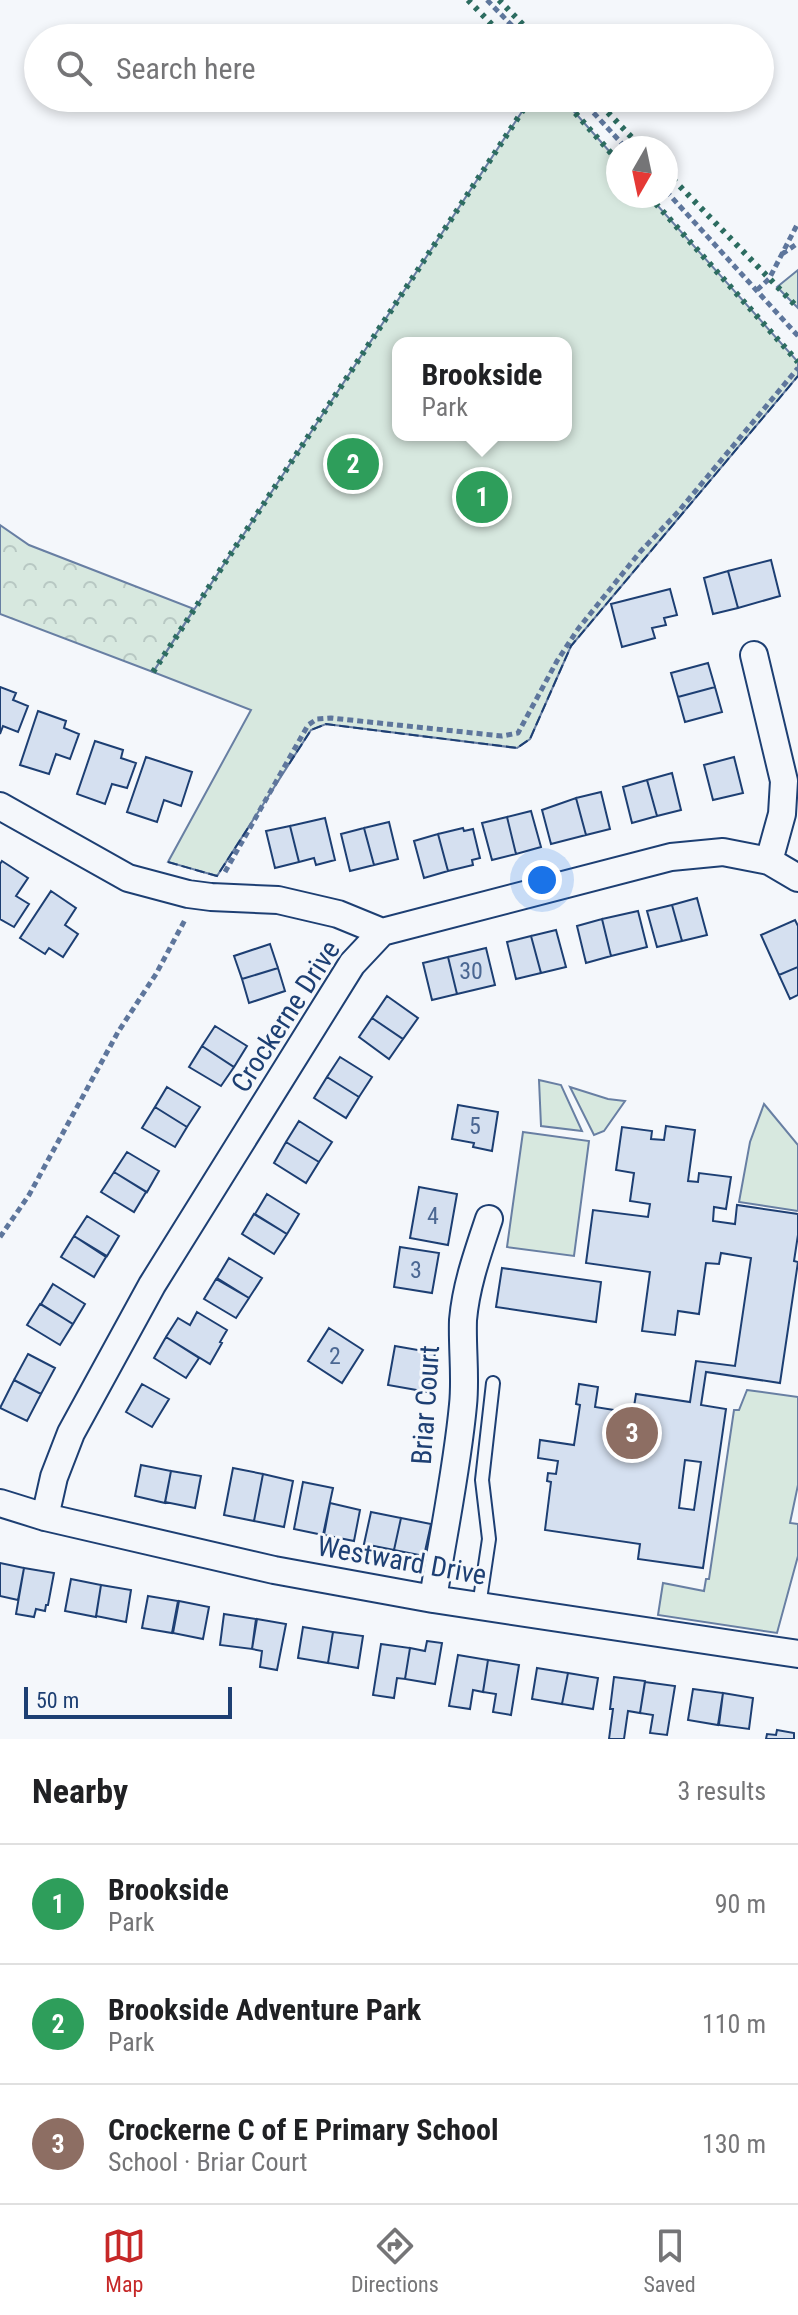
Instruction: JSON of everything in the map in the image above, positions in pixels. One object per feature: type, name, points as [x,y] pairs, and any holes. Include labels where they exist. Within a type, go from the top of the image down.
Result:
[{"type":"street","points":[[754,655],[784,781],[782,814],[769,861]]},
{"type":"street","points":[[0,806],[128,878],[188,894],[278,900],[338,914],[382,932]]},
{"type":"street","name":"Crockerne Drive","points":[[45,1517],[54,1477],[71,1433],[152,1285],[352,964],[382,932],[671,857],[723,852],[769,861],[798,878]]},
{"type":"street","name":"Briar Court","points":[[433,1599],[463,1409],[465,1376],[462,1341],[467,1295],[475,1258],[489,1219]]},
{"type":"street","name":"Westward Drive","points":[[0,1503],[45,1517],[274,1570],[433,1599],[798,1654]]},
{"type":"lane","points":[[479,1606],[489,1539],[482,1480],[493,1383]]},
{"type":"path","points":[[487,0],[510,24]]},
{"type":"path","points":[[593,112],[615,136]]},
{"type":"path","points":[[678,204],[798,336]]},
{"type":"path","points":[[757,290],[769,279],[798,223]]},
{"type":"path","points":[[782,255],[798,243]]},
{"type":"path","points":[[0,1237],[29,1195],[118,1032],[156,974],[184,920],[211,897],[308,725],[317,719],[331,718],[502,736],[518,733],[578,629],[798,368]]},
{"type":"green space","points":[[522,112],[574,112],[606,148],[606,208],[660,208],[798,362],[798,376],[571,646],[530,739],[517,748],[326,724],[311,730],[217,876],[168,862],[251,710],[153,672]]},
{"type":"green space","points":[[798,270],[798,308],[777,287]]},
{"type":"green space","points":[[0,525],[29,545],[194,609],[153,672],[0,614]]},
{"type":"green space","points":[[539,1080],[561,1085],[582,1131],[541,1126]]},
{"type":"green space","points":[[570,1087],[625,1101],[604,1131],[594,1135]]},
{"type":"green space","points":[[764,1104],[798,1145],[798,1211],[739,1202],[750,1142]]},
{"type":"green space","points":[[523,1132],[589,1141],[574,1256],[507,1247]]},
{"type":"green space","points":[[747,1390],[798,1397],[798,1485],[790,1523],[798,1524],[798,1556],[777,1633],[658,1615],[663,1583],[704,1591],[706,1579],[709,1579],[734,1410],[739,1410]]},
{"type":"building","points":[[771,560],[780,596],[738,608],[728,571]]},
{"type":"building","points":[[728,571],[738,608],[713,614],[704,578]]},
{"type":"building","points":[[670,589],[677,615],[664,618],[666,625],[652,628],[655,638],[622,647],[611,604]]},
{"type":"building","points":[[708,663],[715,687],[678,697],[671,673]]},
{"type":"building","points":[[0,687],[16,693],[13,700],[28,706],[18,732],[3,726],[0,734]]},
{"type":"building","points":[[715,687],[722,712],[685,722],[678,697]]},
{"type":"building","points":[[38,711],[66,721],[64,728],[79,734],[70,759],[56,754],[49,774],[20,765]]},
{"type":"building","points":[[95,741],[123,750],[121,758],[136,763],[127,788],[112,784],[105,804],[77,794]]},
{"type":"building","points":[[146,757],[192,772],[181,806],[164,800],[157,822],[127,812]]},
{"type":"building","points":[[734,757],[743,793],[713,800],[704,765]]},
{"type":"building","points":[[672,773],[681,810],[657,816],[647,780]]},
{"type":"building","points":[[647,780],[657,816],[632,823],[623,787]]},
{"type":"building","points":[[601,792],[610,829],[586,835],[576,798]]},
{"type":"building","points":[[576,798],[586,835],[551,844],[542,810]]},
{"type":"building","points":[[531,811],[541,847],[516,854],[507,817]]},
{"type":"building","points":[[507,817],[516,854],[492,860],[482,823]]},
{"type":"building","points":[[325,818],[335,860],[316,865],[314,858],[299,862],[290,826]]},
{"type":"building","points":[[389,822],[398,859],[374,865],[364,828]]},
{"type":"building","points":[[290,826],[299,862],[275,868],[266,831]]},
{"type":"building","points":[[364,828],[374,865],[350,871],[341,834]]},
{"type":"building","points":[[463,828],[464,831],[473,829],[480,858],[472,860],[473,865],[448,871],[438,834]]},
{"type":"building","points":[[438,834],[448,871],[424,878],[414,841]]},
{"type":"building","points":[[2,861],[28,878],[16,896],[29,904],[14,927],[0,919]]},
{"type":"building","points":[[51,891],[76,908],[65,925],[78,934],[63,957],[49,948],[45,954],[20,938]]},
{"type":"building","points":[[697,898],[707,935],[682,941],[672,905]]},
{"type":"building","points":[[672,905],[682,941],[657,947],[647,911]]},
{"type":"building","points":[[638,911],[647,947],[611,956],[602,919]]},
{"type":"building","points":[[602,919],[611,956],[586,963],[577,926]]},
{"type":"building","points":[[795,920],[798,926],[798,967],[779,975],[761,935]]},
{"type":"building","points":[[556,930],[566,967],[541,973],[531,936]]},
{"type":"building","points":[[531,936],[541,973],[516,979],[507,942]]},
{"type":"building","points":[[270,944],[278,968],[242,979],[234,956]]},
{"type":"building","points":[[486,948],[495,985],[457,994],[448,957]]},
{"type":"building","points":[[448,957],[457,994],[432,1000],[423,963]]},
{"type":"building","points":[[798,967],[798,995],[790,999],[779,975]]},
{"type":"building","points":[[278,968],[285,991],[249,1003],[242,979]]},
{"type":"building","points":[[387,996],[418,1018],[403,1039],[372,1018]]},
{"type":"building","points":[[372,1018],[403,1039],[389,1059],[359,1037]]},
{"type":"building","points":[[215,1026],[247,1046],[234,1067],[202,1046]]},
{"type":"building","points":[[202,1046],[234,1067],[221,1086],[189,1067]]},
{"type":"building","points":[[340,1057],[372,1077],[359,1097],[327,1077]]},
{"type":"building","points":[[327,1077],[359,1097],[346,1118],[314,1098]]},
{"type":"building","points":[[167,1087],[200,1107],[187,1127],[155,1107]]},
{"type":"building","points":[[458,1105],[498,1112],[492,1151],[473,1147],[474,1143],[452,1139]]},
{"type":"building","points":[[155,1107],[187,1127],[175,1147],[142,1128]]},
{"type":"building","points":[[299,1121],[332,1142],[319,1162],[286,1142]]},
{"type":"building","points":[[666,1126],[695,1130],[688,1181],[698,1182],[699,1173],[731,1177],[726,1209],[714,1207],[713,1221],[735,1224],[737,1205],[798,1214],[794,1261],[798,1262],[780,1383],[706,1372],[701,1405],[726,1409],[703,1568],[638,1559],[640,1544],[545,1530],[551,1482],[547,1481],[548,1473],[556,1474],[558,1461],[538,1458],[540,1440],[574,1445],[580,1405],[576,1404],[579,1384],[598,1387],[595,1407],[633,1413],[636,1394],[690,1402],[696,1361],[735,1366],[751,1258],[721,1253],[719,1264],[706,1263],[699,1314],[678,1311],[675,1335],[642,1331],[650,1272],[586,1263],[593,1210],[648,1217],[650,1204],[630,1201],[634,1173],[616,1170],[622,1127],[652,1131],[651,1139],[664,1140]],"holes":[[[685,1460],[701,1462],[694,1510],[679,1508]]]},
{"type":"building","points":[[286,1142],[319,1162],[306,1183],[274,1163]]},
{"type":"building","points":[[127,1152],[159,1171],[147,1192],[114,1172]]},
{"type":"building","points":[[114,1172],[146,1192],[134,1212],[101,1192]]},
{"type":"building","points":[[419,1187],[457,1194],[448,1245],[410,1238]]},
{"type":"building","points":[[267,1194],[299,1214],[287,1234],[255,1214]]},
{"type":"building","points":[[254,1214],[287,1234],[274,1254],[242,1234]]},
{"type":"building","points":[[87,1216],[119,1236],[107,1256],[74,1236]]},
{"type":"building","points":[[74,1236],[106,1257],[94,1277],[61,1257]]},
{"type":"building","points":[[400,1247],[439,1253],[432,1293],[394,1287]]},
{"type":"building","points":[[229,1258],[262,1278],[249,1298],[217,1278]]},
{"type":"building","points":[[502,1268],[601,1282],[596,1322],[496,1307]]},
{"type":"building","points":[[216,1279],[249,1298],[236,1318],[204,1299]]},
{"type":"building","points":[[53,1284],[85,1304],[73,1324],[41,1304]]},
{"type":"building","points":[[40,1304],[73,1324],[60,1345],[27,1325]]},
{"type":"building","points":[[197,1312],[227,1330],[210,1364],[166,1337],[178,1318],[190,1325]]},
{"type":"building","points":[[329,1328],[363,1350],[342,1383],[308,1361]]},
{"type":"building","points":[[166,1337],[199,1358],[186,1378],[154,1358]]},
{"type":"building","points":[[395,1346],[435,1353],[428,1392],[388,1385]]},
{"type":"building","points":[[28,1354],[55,1368],[41,1394],[14,1380]]},
{"type":"building","points":[[14,1380],[41,1394],[27,1421],[0,1408]]},
{"type":"building","points":[[142,1384],[169,1399],[152,1427],[126,1412]]},
{"type":"building","points":[[141,1465],[171,1471],[165,1503],[135,1496]]},
{"type":"building","points":[[233,1468],[263,1474],[254,1521],[224,1515]]},
{"type":"building","points":[[171,1471],[201,1476],[195,1508],[165,1502]]},
{"type":"building","points":[[263,1474],[293,1481],[284,1527],[254,1521]]},
{"type":"building","points":[[303,1482],[333,1488],[323,1535],[294,1529]]},
{"type":"building","points":[[330,1503],[360,1510],[354,1541],[324,1535]]},
{"type":"building","points":[[371,1512],[401,1518],[394,1550],[364,1544]]},
{"type":"building","points":[[401,1518],[431,1524],[424,1556],[394,1550]]},
{"type":"building","points":[[0,1563],[24,1568],[18,1600],[0,1596]]},
{"type":"building","points":[[24,1568],[54,1573],[48,1605],[45,1611],[36,1609],[34,1617],[16,1614]]},
{"type":"building","points":[[71,1579],[101,1585],[96,1617],[65,1611]]},
{"type":"building","points":[[101,1585],[131,1590],[126,1622],[96,1616]]},
{"type":"building","points":[[148,1596],[178,1601],[172,1633],[142,1628]]},
{"type":"building","points":[[179,1601],[209,1607],[203,1639],[173,1633]]},
{"type":"building","points":[[224,1614],[256,1619],[252,1649],[220,1645]]},
{"type":"building","points":[[257,1619],[286,1624],[277,1670],[260,1667],[262,1651],[252,1649]]},
{"type":"building","points":[[303,1627],[333,1632],[328,1663],[298,1658]]},
{"type":"building","points":[[333,1632],[363,1636],[358,1668],[328,1663]]},
{"type":"building","points":[[427,1641],[442,1643],[435,1684],[405,1679],[410,1648],[425,1651]]},
{"type":"building","points":[[381,1644],[410,1648],[405,1679],[397,1678],[394,1698],[373,1695]]},
{"type":"building","points":[[458,1655],[488,1660],[483,1692],[473,1690],[470,1709],[449,1706]]},
{"type":"building","points":[[488,1660],[519,1665],[511,1715],[493,1712],[496,1694],[483,1692]]},
{"type":"building","points":[[537,1668],[568,1673],[562,1704],[532,1699]]},
{"type":"building","points":[[568,1673],[598,1678],[593,1709],[562,1704]]},
{"type":"building","points":[[614,1677],[645,1681],[640,1713],[628,1711],[624,1739],[609,1739]]},
{"type":"building","points":[[645,1682],[675,1686],[667,1735],[650,1733],[653,1715],[640,1713]]},
{"type":"building","points":[[693,1689],[723,1693],[718,1725],[688,1720]]},
{"type":"building","points":[[723,1693],[753,1698],[749,1729],[719,1725]]},
{"type":"building","points":[[777,1730],[794,1733],[794,1739],[766,1739],[767,1734],[776,1735]]},
{"type":"hedge","points":[[468,0],[491,24]]},
{"type":"hedge","points":[[499,0],[522,24]]},
{"type":"hedge","points":[[153,672],[522,112]]},
{"type":"hedge","points":[[574,112],[606,148]]},
{"type":"hedge","points":[[607,112],[630,136]]},
{"type":"hedge","points":[[678,184],[798,308]]},
{"type":"hedge","points":[[660,208],[798,362]]},
{"type":"fence","points":[[289,764],[311,730],[326,724],[517,748],[530,739],[571,646],[798,376]]},
{"type":"fence","points":[[168,862],[217,876],[248,828]]},
{"type":"place","name":"Brookside Adventure Park","points":[[353,464]]},
{"type":"place","name":"Brookside","points":[[482,497]]},
{"type":"place","name":"Crockerne C of E Primary School","points":[[632,1433]]}]
